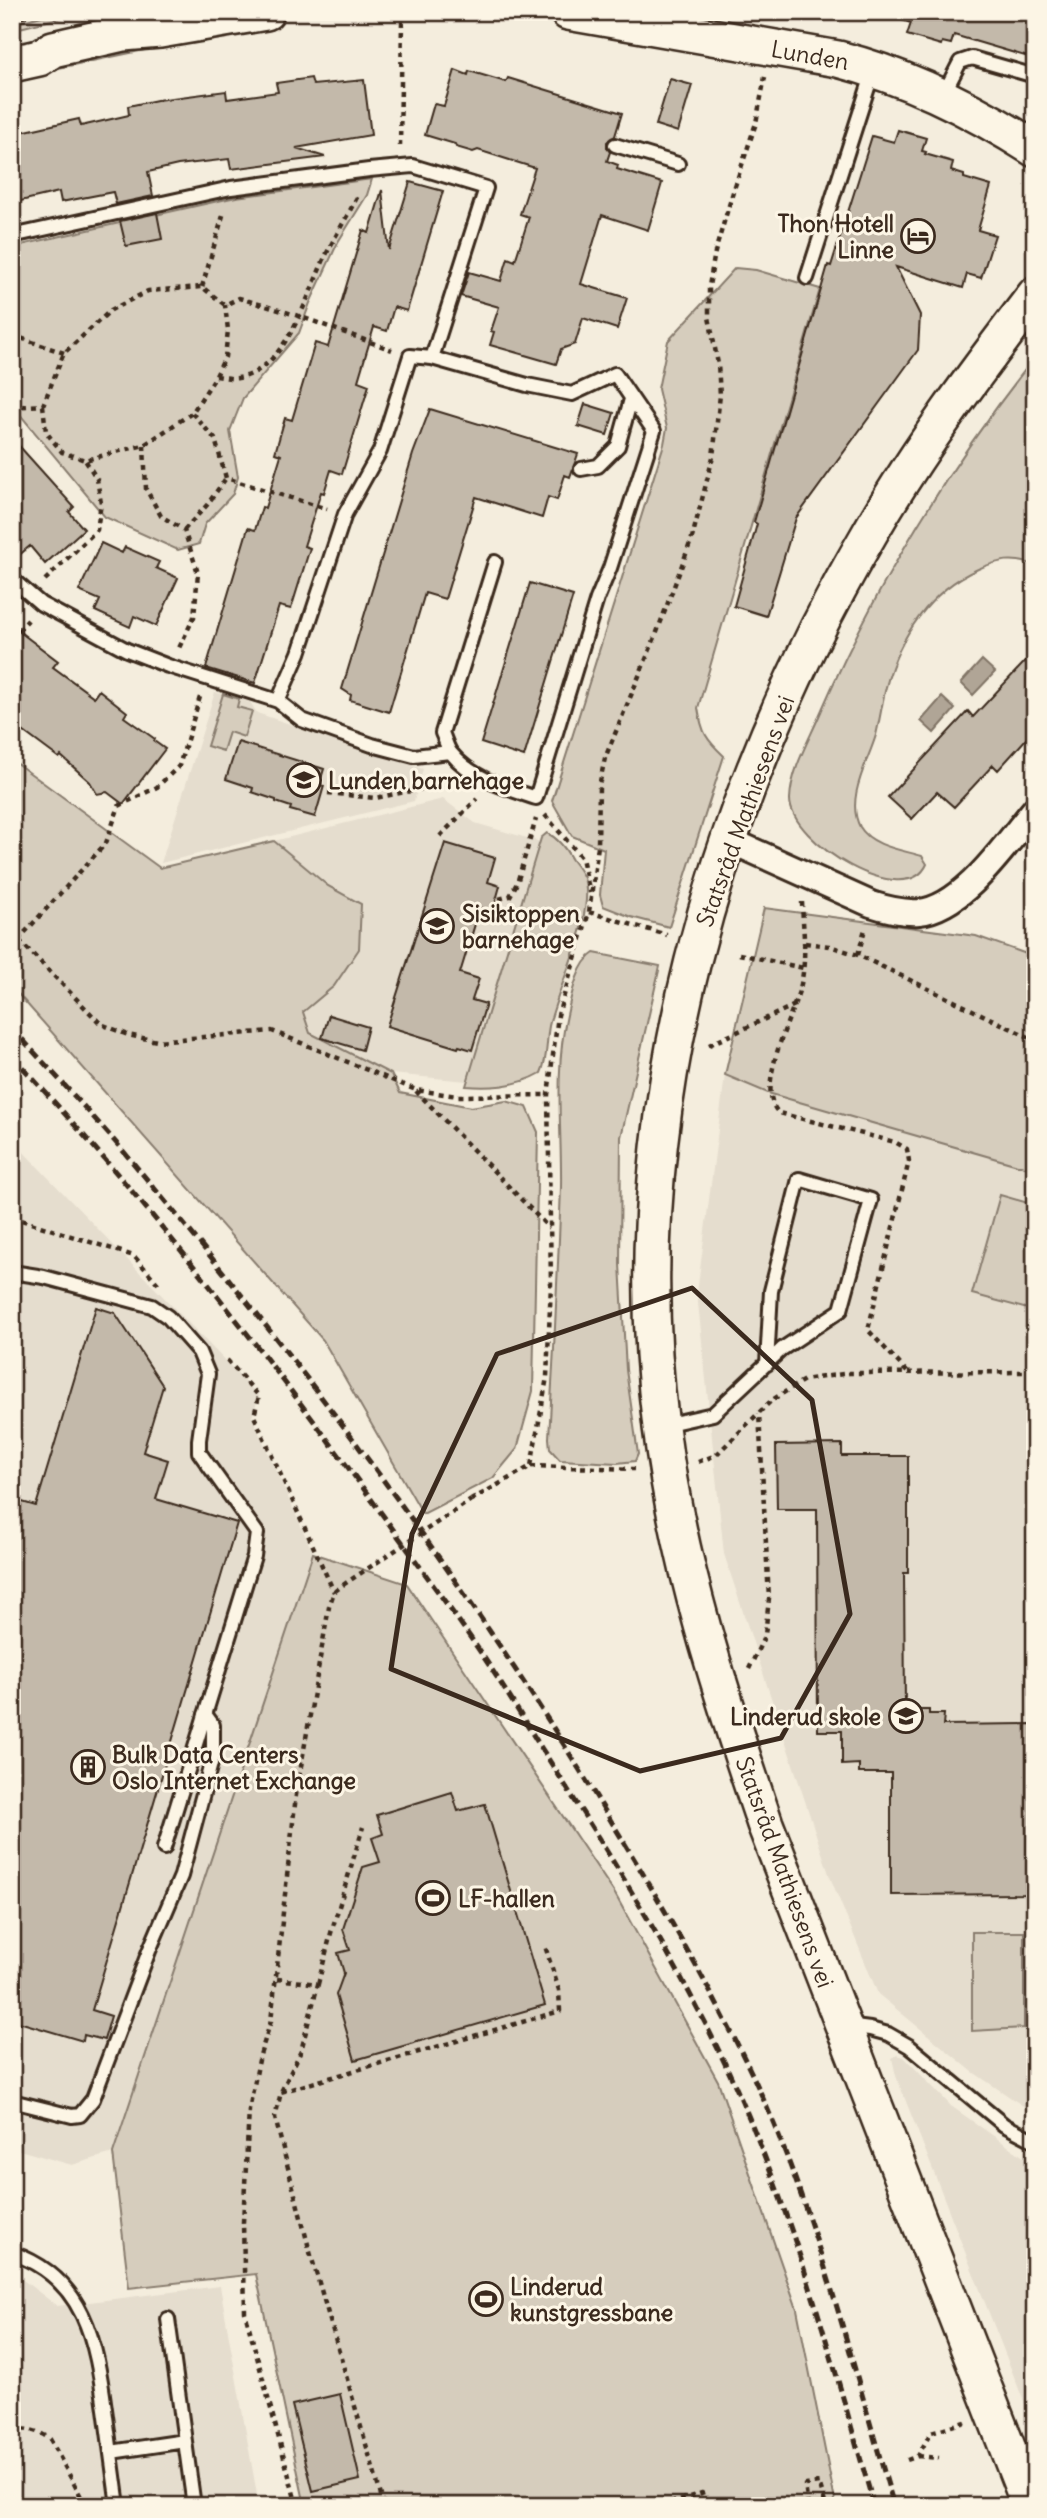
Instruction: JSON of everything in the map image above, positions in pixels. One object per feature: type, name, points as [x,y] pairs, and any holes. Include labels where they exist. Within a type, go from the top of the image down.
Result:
[{"type":"street","points":[[12,64],[39,58],[53,50],[78,43],[202,17],[266,12]]},
{"type":"street","name":"Lunden","points":[[568,12],[838,59],[874,68],[967,108],[1035,149]]},
{"type":"street","name":"Statsråd Mathiesens vei","points":[[1030,2506],[765,1824],[708,1648],[676,1520],[661,1426],[654,1364],[652,1255],[660,1146],[686,991],[712,890],[767,740],[837,591],[902,479],[1035,295]]},
{"type":"street","points":[[729,840],[871,904],[887,909],[919,912],[949,902],[964,890],[1035,809]]},
{"type":"lane","points":[[943,96],[960,62],[965,59],[972,58],[1035,76]]},
{"type":"lane","points":[[807,278],[874,68]]},
{"type":"lane","points":[[615,145],[678,164]]},
{"type":"lane","points":[[12,236],[231,187],[413,166],[486,188],[432,358]]},
{"type":"lane","points":[[278,701],[299,653],[345,514],[380,451],[410,356],[432,358],[527,385],[572,394],[615,374],[654,431],[610,568],[597,599],[536,798],[491,782],[470,770],[450,752],[442,733],[495,562]]},
{"type":"lane","points":[[581,469],[598,466],[618,446],[631,399]]},
{"type":"lane","points":[[12,579],[41,604],[127,650],[278,701],[302,720],[372,745],[414,756],[450,752]]},
{"type":"lane","points":[[661,1426],[713,1415],[782,1349],[841,1310],[871,1199],[799,1179],[771,1291],[766,1364]]},
{"type":"lane","points":[[12,1272],[44,1277],[152,1306],[168,1317],[199,1352],[208,1374],[199,1452],[257,1533],[254,1556],[164,1848]]},
{"type":"lane","points":[[12,2101],[72,2116],[80,2115],[93,2099],[149,1951],[181,1876],[213,1756],[213,1725],[205,1714]]},
{"type":"lane","points":[[843,2026],[879,2032],[909,2046],[1004,2125],[1035,2141]]},
{"type":"lane","points":[[12,2253],[43,2267],[62,2283],[90,2329],[99,2369],[118,2506]]},
{"type":"lane","points":[[168,2319],[194,2506]]},
{"type":"lane","points":[[111,2452],[185,2441]]},
{"type":"path","points":[[12,20],[40,12]]},
{"type":"path","points":[[400,167],[402,21]]},
{"type":"path","points":[[531,1466],[547,1377],[550,1229],[548,1096],[558,1015],[589,912],[598,846],[599,786],[605,758],[652,646],[692,538],[713,457],[720,395],[718,364],[709,317],[709,286],[715,252],[756,123],[767,70]]},
{"type":"path","points":[[216,376],[237,378],[272,360],[290,335],[326,254],[359,195],[369,170]]},
{"type":"path","points":[[202,287],[231,187]]},
{"type":"path","points":[[202,287],[225,305],[228,330],[225,357],[192,413],[144,445],[85,460],[62,452],[46,432],[43,405],[64,353],[111,310],[148,291],[202,287]]},
{"type":"path","points":[[225,305],[239,298],[299,316],[410,356]]},
{"type":"path","points":[[12,334],[64,353]]},
{"type":"path","points":[[12,407],[43,405]]},
{"type":"path","points":[[192,413],[215,439],[226,478]]},
{"type":"path","points":[[144,445],[146,489],[161,516],[184,530],[198,573],[194,617],[168,666]]},
{"type":"path","points":[[30,595],[97,530],[100,503],[97,479],[85,460]]},
{"type":"path","points":[[226,478],[345,514]]},
{"type":"path","points":[[184,530],[207,505],[226,478]]},
{"type":"path","points":[[18,940],[106,843],[119,806],[158,787],[179,766],[206,678]]},
{"type":"path","points":[[328,793],[375,798],[442,785],[470,770]]},
{"type":"path","points":[[440,836],[468,811],[491,782]]},
{"type":"path","points":[[499,899],[510,896],[517,883],[540,808],[582,858],[591,898]]},
{"type":"path","points":[[801,984],[804,943],[802,902]]},
{"type":"path","points":[[589,912],[667,935]]},
{"type":"path","points":[[12,933],[101,1024],[128,1035],[157,1041],[272,1031],[416,1090],[457,1096],[548,1096]]},
{"type":"path","points":[[804,943],[829,946],[858,955],[1035,1040]]},
{"type":"path","points":[[739,954],[803,968]]},
{"type":"path","points":[[702,1049],[794,1005]]},
{"type":"path","points":[[416,1090],[550,1229]]},
{"type":"path","points":[[690,1465],[716,1455],[772,1400],[804,1380],[849,1373],[1035,1372]]},
{"type":"path","points":[[744,1679],[765,1635],[769,1599],[759,1412]]},
{"type":"path","points":[[297,2506],[245,2312],[243,2222],[249,2110],[260,2055],[271,2021],[296,1795],[328,1607],[334,1592],[343,1585],[471,1500],[531,1466],[645,1469]]},
{"type":"path","points":[[363,1826],[331,1933],[301,2051],[281,2092],[275,2118],[310,2252],[384,2506]]},
{"type":"path","points":[[281,2092],[560,2011],[559,1990],[545,1946]]},
{"type":"path","points":[[277,1979],[318,1984]]},
{"type":"path","points":[[918,2456],[930,2432],[973,2420]]},
{"type":"path","points":[[12,2429],[30,2429],[41,2432],[50,2439],[86,2506]]},
{"type":"path","points":[[907,2459],[918,2456],[939,2458]]},
{"type":"path","points":[[808,2506],[806,2485],[819,2483],[826,2506]]},
{"type":"path","points":[[661,2506],[702,2493],[706,2506]]},
{"type":"highlighted area","points":[[692,1288],[812,1400],[850,1614],[781,1738],[640,1771],[391,1669],[412,1534],[497,1354]]},
{"type":"shaded area","points":[[12,12],[78,12],[12,30]]},
{"type":"shaded area","points":[[56,12],[83,12],[12,30],[12,24]]},
{"type":"shaded area","points":[[159,47],[44,71],[60,56]]},
{"type":"shaded area","points":[[372,179],[367,195],[338,242],[299,333],[243,398],[230,431],[238,477],[233,494],[205,524],[199,544],[178,550],[105,517],[12,405],[12,247],[236,197]]},
{"type":"shaded area","points":[[735,268],[756,270],[820,289],[698,708],[706,735],[724,756],[669,927],[603,906],[600,895],[604,849],[572,836],[552,801],[664,444],[667,428],[658,389],[668,341]]},
{"type":"shaded area","points":[[1035,357],[1035,565],[1013,560],[999,562],[961,578],[931,602],[899,650],[886,687],[876,735],[859,781],[856,816],[860,827],[872,839],[922,856],[927,864],[915,877],[897,880],[874,876],[850,866],[808,834],[795,816],[790,799],[794,777],[801,755],[842,666],[916,528],[973,441]]},
{"type":"shaded area","points":[[982,660],[995,672],[973,695],[961,683]]},
{"type":"shaded area","name":"Lunden barnehage","points":[[215,692],[250,702],[257,713],[423,769],[414,801],[161,863]]},
{"type":"shaded area","points":[[223,694],[239,699],[237,707],[252,711],[244,737],[229,732],[223,751],[207,746]]},
{"type":"shaded area","points":[[942,697],[955,709],[934,733],[921,721]]},
{"type":"shaded area","points":[[12,760],[160,868],[274,841],[328,886],[361,904],[359,949],[334,986],[303,1012],[310,1033],[391,1074],[400,1093],[471,1107],[506,1101],[527,1107],[538,1132],[533,1391],[517,1449],[493,1478],[423,1514],[323,1340],[12,987]]},
{"type":"shaded area","name":"Sisiktoppen barnehage","points":[[443,799],[475,823],[541,842],[467,1081],[391,1074],[310,1033],[303,1012],[334,986],[361,904],[328,886],[274,841]]},
{"type":"shaded area","points":[[547,833],[561,844],[580,871],[586,893],[580,930],[549,1026],[543,1067],[541,1073],[514,1083],[466,1086],[541,838]]},
{"type":"shaded area","points":[[764,908],[976,936],[1035,957],[1035,1170],[768,1093],[725,1075]]},
{"type":"shaded area","points":[[594,953],[660,966],[621,1137],[620,1264],[626,1370],[638,1454],[635,1461],[617,1463],[560,1460],[550,1449],[549,1438],[561,1187],[560,1101],[563,1036],[576,981],[583,964]]},
{"type":"shaded area","name":"Linderud skole","points":[[725,1075],[768,1093],[1035,1170],[1035,2114],[973,2072],[878,1994],[830,1877],[724,1554],[697,1293]]},
{"type":"shaded area","points":[[12,1140],[259,1396],[252,1417],[313,1553],[113,2153],[72,2165],[12,2148]]},
{"type":"shaded area","points":[[1000,1195],[1035,1205],[1035,1311],[972,1294]]},
{"type":"shaded area","points":[[313,1553],[407,1584],[615,1894],[718,2081],[797,2309],[836,2506],[305,2506],[256,2274],[129,2288],[113,2153]]},
{"type":"shaded area","points":[[972,1932],[1024,1932],[1024,2028],[972,2031]]},
{"type":"shaded area","points":[[897,2055],[904,2057],[951,2106],[1035,2165],[1035,2430],[896,2076],[892,2058]]},
{"type":"shaded area","points":[[12,2277],[23,2280],[57,2306],[220,2286],[259,2506],[12,2506]]},
{"type":"building","points":[[899,12],[1035,12],[1035,59],[954,35],[951,44],[942,42],[941,45],[907,35],[911,23],[899,19]]},
{"type":"building","points":[[455,70],[468,75],[469,71],[506,82],[508,78],[622,113],[615,136],[607,142],[610,152],[607,161],[618,165],[617,169],[662,183],[648,230],[602,215],[581,284],[627,298],[617,329],[583,318],[575,344],[561,349],[556,364],[490,345],[494,332],[491,331],[499,307],[461,296],[469,272],[501,281],[508,258],[515,261],[529,217],[520,214],[535,168],[478,150],[473,152],[456,147],[455,144],[425,135],[434,104],[444,106]]},
{"type":"building","points":[[311,78],[313,85],[364,80],[371,135],[296,148],[325,157],[231,169],[229,159],[178,165],[148,172],[153,196],[116,204],[113,192],[61,202],[59,192],[12,203],[12,134],[79,119],[81,126],[129,115],[128,106],[157,100],[226,91],[227,99],[278,92],[276,83]]},
{"type":"building","points":[[670,79],[692,85],[678,132],[656,125]]},
{"type":"building","points":[[898,130],[926,138],[922,151],[953,162],[951,171],[991,186],[978,230],[995,235],[981,278],[967,274],[963,288],[896,267],[920,315],[918,350],[796,518],[766,616],[734,606],[757,524],[754,522],[828,265],[831,266],[872,136],[894,142]]},
{"type":"building","points":[[410,182],[443,191],[407,311],[394,307],[387,331],[374,327],[358,381],[369,385],[342,474],[331,470],[324,493],[321,492],[304,546],[310,548],[291,609],[279,606],[255,683],[206,668],[248,528],[255,530],[262,507],[265,508],[281,455],[275,453],[285,418],[292,420],[315,343],[328,347],[363,230],[369,233],[382,190],[389,250]]},
{"type":"building","points":[[157,213],[162,239],[126,246],[120,221]]},
{"type":"building","points":[[585,404],[614,413],[607,435],[578,426]]},
{"type":"building","points":[[430,409],[578,454],[570,477],[565,475],[557,500],[548,497],[542,518],[476,497],[445,599],[425,593],[389,712],[350,700],[351,695],[342,689],[413,454]]},
{"type":"building","points":[[12,438],[74,507],[69,512],[84,529],[45,564],[30,546],[12,561]]},
{"type":"building","points":[[101,543],[122,553],[125,547],[159,562],[156,568],[178,578],[156,626],[134,616],[130,627],[95,611],[100,600],[79,591]]},
{"type":"building","points":[[530,583],[573,596],[524,757],[481,743]]},
{"type":"building","points":[[12,626],[58,661],[53,667],[94,697],[99,690],[127,712],[124,717],[165,749],[123,804],[107,792],[97,794],[90,782],[61,756],[59,758],[12,723]]},
{"type":"building","points":[[1035,651],[1035,729],[998,770],[993,765],[954,807],[937,792],[912,819],[888,797],[968,711],[973,717]]},
{"type":"building","points":[[238,742],[324,769],[319,785],[324,786],[315,817],[290,810],[291,807],[252,792],[253,788],[226,779]]},
{"type":"building","points":[[445,843],[495,858],[488,882],[500,886],[493,911],[480,908],[460,973],[479,979],[472,1000],[486,1004],[472,1050],[387,1026]]},
{"type":"building","points":[[329,1015],[368,1027],[362,1050],[322,1038]]},
{"type":"building","name":"Bulk Data Centers Oslo Internet Exchange","points":[[96,1307],[115,1313],[163,1386],[143,1452],[168,1460],[156,1499],[237,1523],[92,2010],[111,2016],[104,2040],[84,2035],[83,2041],[12,2020],[12,1499],[36,1506]]},
{"type":"building","points":[[842,1444],[842,1456],[908,1456],[908,1573],[904,1573],[905,1710],[929,1710],[929,1714],[944,1714],[943,1725],[1035,1724],[1035,1894],[891,1895],[891,1773],[859,1773],[859,1764],[842,1765],[842,1731],[818,1731],[817,1509],[777,1509],[776,1445]]},
{"type":"building","name":"LF-hallen","points":[[452,1792],[458,1811],[485,1804],[545,2005],[355,2060],[336,1995],[344,1973],[338,1953],[350,1950],[343,1929],[363,1867],[380,1862],[372,1838],[383,1834],[377,1815]]},
{"type":"building","points":[[340,2394],[360,2480],[313,2491],[292,2405]]},
{"type":"railway","points":[[12,1028],[115,1142],[191,1233],[371,1463],[537,1703],[632,1856],[714,2000],[775,2126],[831,2287],[894,2506]]},
{"type":"railway","points":[[12,1056],[148,1210],[317,1426],[478,1648],[644,1913],[713,2039],[756,2134],[812,2292],[874,2506]]},
{"type":"place","name":"Thon Hotell Linne","points":[[918,236]]},
{"type":"place","name":"Lunden barnehage","points":[[304,780]]},
{"type":"place","name":"Sisiktoppen barnehage","points":[[437,926]]},
{"type":"place","name":"Linderud skole","points":[[906,1716]]},
{"type":"place","name":"Bulk Data Centers Oslo Internet Exchange","points":[[88,1767]]},
{"type":"place","name":"LF-hallen","points":[[433,1898]]},
{"type":"place","name":"Linderud kunstgressbane","points":[[486,2299]]}]
